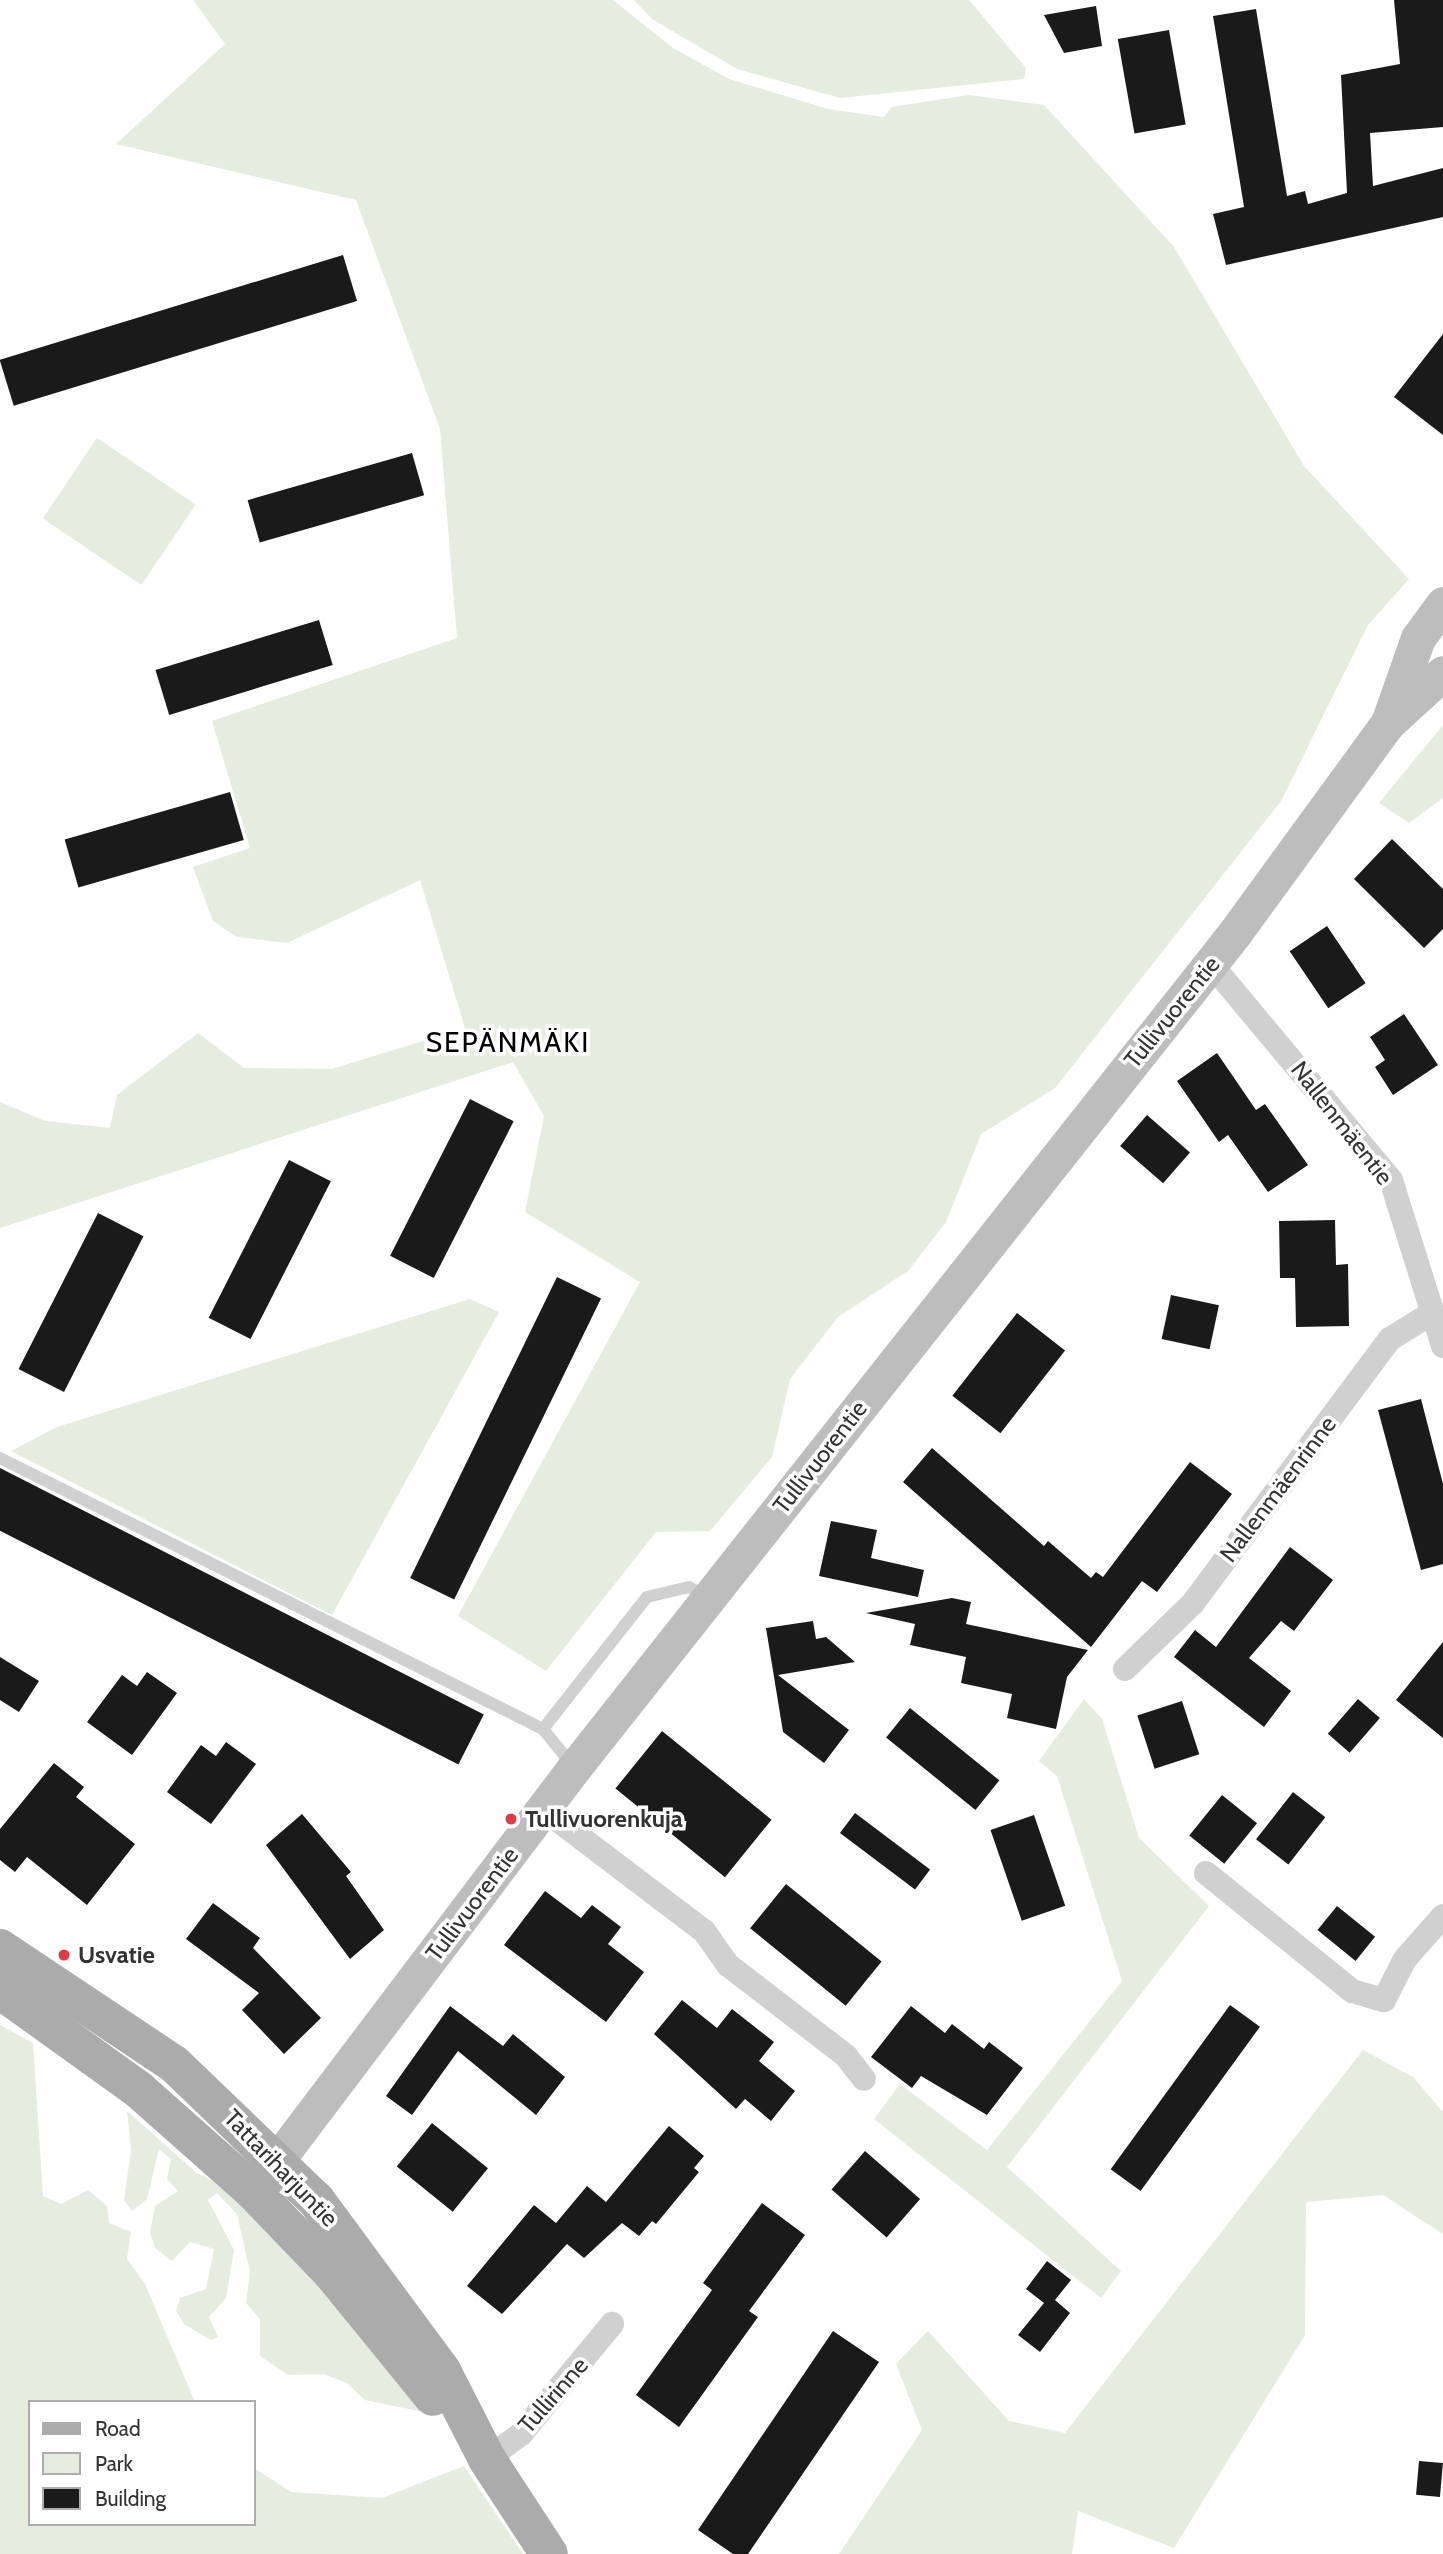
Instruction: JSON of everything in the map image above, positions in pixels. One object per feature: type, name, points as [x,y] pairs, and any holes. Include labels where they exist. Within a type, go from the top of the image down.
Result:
[{"type":"main road","name":"Tullivuorentie","points":[[1388,723],[1418,638],[1443,604]]},
{"type":"main road","name":"Tullivuorentie","points":[[253,2191],[280,2161],[574,1768],[1211,964],[1388,723],[1443,673]]},
{"type":"main road","name":"Tattariharjuntie","points":[[0,1948],[174,2064],[280,2161],[383,2283],[442,2371],[487,2459],[549,2554]]},
{"type":"main road","name":"Tattariharjuntie","points":[[0,1990],[139,2090],[253,2191],[487,2459]]},
{"type":"street","name":"Nallenmäentie","points":[[1211,964],[1391,1180],[1443,1346]]},
{"type":"street","name":"Nallenmäenrinne","points":[[1125,1669],[1193,1603],[1390,1339],[1432,1313]]},
{"type":"street","points":[[543,1809],[704,1931],[728,1965],[846,2056],[864,2079]]},
{"type":"street","points":[[1206,1873],[1352,1991],[1384,2000],[1405,1959],[1443,1916]]},
{"type":"street","name":"Tullirinne","points":[[487,2459],[521,2434],[612,2324]]},
{"type":"lane","points":[[0,1458],[543,1729],[574,1768]]},
{"type":"lane","points":[[543,1729],[647,1597],[690,1587],[708,1598]]},
{"type":"green space","points":[[193,0],[613,0],[673,48],[729,79],[828,109],[884,117],[892,107],[969,95],[1044,105],[1174,247],[1304,466],[1409,579],[1368,625],[1281,801],[1055,1088],[981,1134],[946,1222],[908,1271],[838,1317],[790,1379],[772,1457],[710,1531],[656,1532],[546,1671],[458,1616],[640,1282],[525,1212],[544,1116],[513,1062],[0,1228],[0,1102],[45,1121],[110,1128],[117,1095],[198,1033],[244,1068],[332,1069],[465,1028],[420,880],[287,943],[237,937],[213,921],[193,867],[250,848],[212,721],[457,638],[440,429],[356,200],[116,144],[225,44]]},
{"type":"green space","points":[[634,0],[969,0],[1026,68],[1024,79],[840,98],[737,69],[652,19]]},
{"type":"green space","points":[[97,438],[196,505],[141,585],[43,518]]},
{"type":"green space","points":[[1443,725],[1443,798],[1409,823],[1379,803]]},
{"type":"green space","points":[[470,1299],[499,1312],[332,1615],[11,1451],[57,1427]]},
{"type":"green space","points":[[1084,1699],[1102,1719],[1139,1838],[1209,1906],[1007,2167],[1121,2271],[1101,2298],[874,2119],[900,2084],[987,2150],[1122,1981],[1057,1776],[1039,1761]]},
{"type":"green space","points":[[0,2025],[33,2043],[43,2196],[61,2204],[88,2190],[107,2206],[109,2223],[131,2232],[127,2259],[145,2284],[194,2400],[28,2400],[28,2526],[256,2526],[256,2469],[291,2492],[382,2498],[464,2466],[523,2554],[0,2554]]},
{"type":"green space","points":[[1363,2050],[1413,2077],[1443,2112],[1443,2234],[1383,2195],[1306,2202],[1305,2335],[1174,2548],[1078,2511],[1072,2554],[839,2554],[922,2430],[896,2364],[928,2331],[1009,2421],[1065,2433]]},
{"type":"green space","points":[[127,2111],[197,2173],[242,2195],[428,2413],[365,2400],[347,2383],[324,2374],[288,2375],[260,2356],[260,2319],[246,2303],[250,2272],[237,2214],[217,2193],[208,2200],[234,2250],[226,2298],[209,2317],[218,2337],[211,2340],[184,2324],[176,2311],[180,2298],[206,2289],[214,2249],[190,2242],[172,2261],[155,2248],[150,2232],[155,2206],[178,2191],[167,2179],[171,2159],[159,2149],[147,2199],[132,2211],[124,2200],[131,2150]]},
{"type":"building","points":[[1394,0],[1443,0],[1443,127],[1370,133],[1373,186],[1443,168],[1443,217],[1226,265],[1213,214],[1244,207],[1213,16],[1256,9],[1287,196],[1305,191],[1308,204],[1347,193],[1341,75],[1400,64]]},
{"type":"building","points":[[1096,6],[1102,46],[1064,53],[1044,15]]},
{"type":"building","points":[[1169,30],[1186,125],[1134,134],[1118,39]]},
{"type":"building","points":[[343,255],[357,301],[14,406],[0,360]]},
{"type":"building","points":[[1443,334],[1443,435],[1394,397]]},
{"type":"building","points":[[412,453],[424,495],[260,542],[248,500]]},
{"type":"building","points":[[319,620],[333,665],[169,715],[155,670]]},
{"type":"building","points":[[230,792],[244,840],[78,887],[65,839]]},
{"type":"building","points":[[1392,839],[1443,889],[1443,929],[1424,948],[1354,879]]},
{"type":"building","points":[[1327,926],[1366,983],[1328,1008],[1290,951]]},
{"type":"building","points":[[1404,1014],[1438,1065],[1393,1095],[1375,1067],[1385,1060],[1370,1037]]},
{"type":"building","points":[[1217,1053],[1256,1110],[1265,1104],[1308,1165],[1268,1192],[1228,1135],[1219,1142],[1177,1081]]},
{"type":"building","points":[[470,1099],[514,1121],[434,1278],[390,1256]]},
{"type":"building","points":[[1147,1115],[1190,1152],[1163,1183],[1120,1146]]},
{"type":"building","points":[[289,1160],[331,1181],[251,1339],[209,1318]]},
{"type":"building","points":[[98,1213],[143,1236],[64,1392],[19,1369]]},
{"type":"building","points":[[1335,1220],[1336,1265],[1348,1264],[1349,1326],[1296,1327],[1295,1278],[1280,1278],[1279,1221]]},
{"type":"building","points":[[557,1277],[601,1298],[454,1600],[410,1578]]},
{"type":"building","points":[[1171,1295],[1219,1305],[1210,1349],[1162,1339]]},
{"type":"building","points":[[1017,1313],[1065,1351],[1000,1433],[952,1396]]},
{"type":"building","points":[[1421,1399],[1443,1484],[1443,1564],[1421,1570],[1378,1410]]},
{"type":"building","points":[[932,1448],[1044,1546],[1048,1541],[1091,1578],[1096,1572],[1103,1577],[1190,1462],[1232,1494],[1157,1592],[1142,1581],[1091,1647],[903,1482]]},
{"type":"building","points":[[0,1468],[484,1715],[458,1764],[0,1531]]},
{"type":"building","points":[[831,1521],[877,1530],[871,1558],[924,1570],[918,1597],[819,1576]]},
{"type":"building","points":[[1290,1547],[1333,1580],[1294,1631],[1281,1621],[1249,1658],[1291,1691],[1264,1727],[1174,1657],[1195,1630],[1216,1647]]},
{"type":"building","points":[[952,1598],[971,1602],[966,1624],[1088,1650],[1067,1677],[1056,1729],[1007,1718],[1012,1694],[961,1683],[966,1657],[910,1645],[915,1624],[866,1613]]},
{"type":"building","points":[[813,1621],[816,1639],[826,1637],[855,1662],[778,1675],[849,1730],[824,1763],[783,1732],[766,1628]]},
{"type":"building","points":[[1443,1642],[1443,1738],[1396,1700]]},
{"type":"building","points":[[0,1657],[39,1681],[19,1712],[0,1700]]},
{"type":"building","points":[[147,1672],[177,1693],[132,1755],[87,1722],[122,1675],[137,1686]]},
{"type":"building","points":[[1358,1699],[1380,1718],[1350,1753],[1328,1734]]},
{"type":"building","points":[[1182,1701],[1199,1754],[1155,1769],[1137,1716]]},
{"type":"building","points":[[910,1708],[999,1780],[975,1810],[886,1738]]},
{"type":"building","points":[[662,1731],[772,1820],[725,1877],[615,1789]]},
{"type":"building","points":[[226,1742],[256,1764],[211,1824],[167,1792],[201,1745],[216,1756]]},
{"type":"building","points":[[54,1763],[84,1787],[76,1797],[135,1844],[87,1905],[27,1857],[15,1872],[0,1860],[0,1829]]},
{"type":"building","points":[[1293,1792],[1325,1817],[1288,1865],[1256,1839]]},
{"type":"building","points":[[1222,1795],[1257,1823],[1224,1864],[1189,1835]]},
{"type":"building","points":[[855,1813],[930,1870],[915,1890],[840,1833]]},
{"type":"building","points":[[302,1814],[351,1872],[346,1876],[384,1930],[350,1959],[266,1845]]},
{"type":"building","points":[[1034,1815],[1065,1906],[1022,1921],[991,1830]]},
{"type":"building","points":[[786,1884],[882,1961],[846,2006],[750,1928]]},
{"type":"building","points":[[545,1891],[581,1918],[592,1905],[621,1927],[608,1944],[644,1972],[606,2022],[504,1945]]},
{"type":"building","points":[[213,1903],[260,1938],[253,1948],[321,2018],[284,2054],[242,2010],[259,1993],[186,1939]]},
{"type":"building","points":[[1337,1906],[1375,1937],[1356,1961],[1317,1930]]},
{"type":"building","points":[[682,2000],[717,2028],[732,2009],[774,2042],[759,2061],[795,2091],[771,2121],[745,2099],[736,2109],[654,2034]]},
{"type":"building","points":[[1230,2005],[1260,2027],[1141,2191],[1111,2169]]},
{"type":"building","points":[[450,2006],[503,2046],[513,2034],[565,2077],[536,2115],[458,2051],[412,2115],[386,2096]]},
{"type":"building","points":[[911,2006],[945,2033],[952,2024],[984,2049],[989,2042],[1023,2068],[987,2115],[921,2076],[912,2088],[871,2057]]},
{"type":"building","points":[[432,2123],[488,2168],[453,2212],[397,2167]]},
{"type":"building","points":[[669,2126],[704,2156],[694,2168],[699,2172],[656,2224],[652,2221],[639,2236],[622,2223],[584,2258],[567,2244],[502,2314],[467,2286],[534,2205],[556,2223],[587,2186],[606,2202]]},
{"type":"building","points":[[865,2151],[920,2199],[887,2237],[832,2189]]},
{"type":"building","points":[[762,2203],[805,2235],[749,2311],[758,2317],[679,2427],[636,2395],[712,2290],[703,2283]]},
{"type":"building","points":[[1047,2261],[1071,2280],[1055,2300],[1070,2313],[1040,2352],[1018,2335],[1044,2303],[1026,2289]]},
{"type":"building","points":[[833,2331],[879,2362],[748,2554],[733,2554],[698,2530]]},
{"type":"building","points":[[1419,2461],[1443,2463],[1440,2497],[1416,2495]]},
{"type":"place","name":"Tullivuorenkuja","points":[[511,1819]]},
{"type":"place","name":"Usvatie","points":[[64,1955]]},
{"type":"district","name":"SEPÄNMÄKI","points":[[508,1042]]}]
